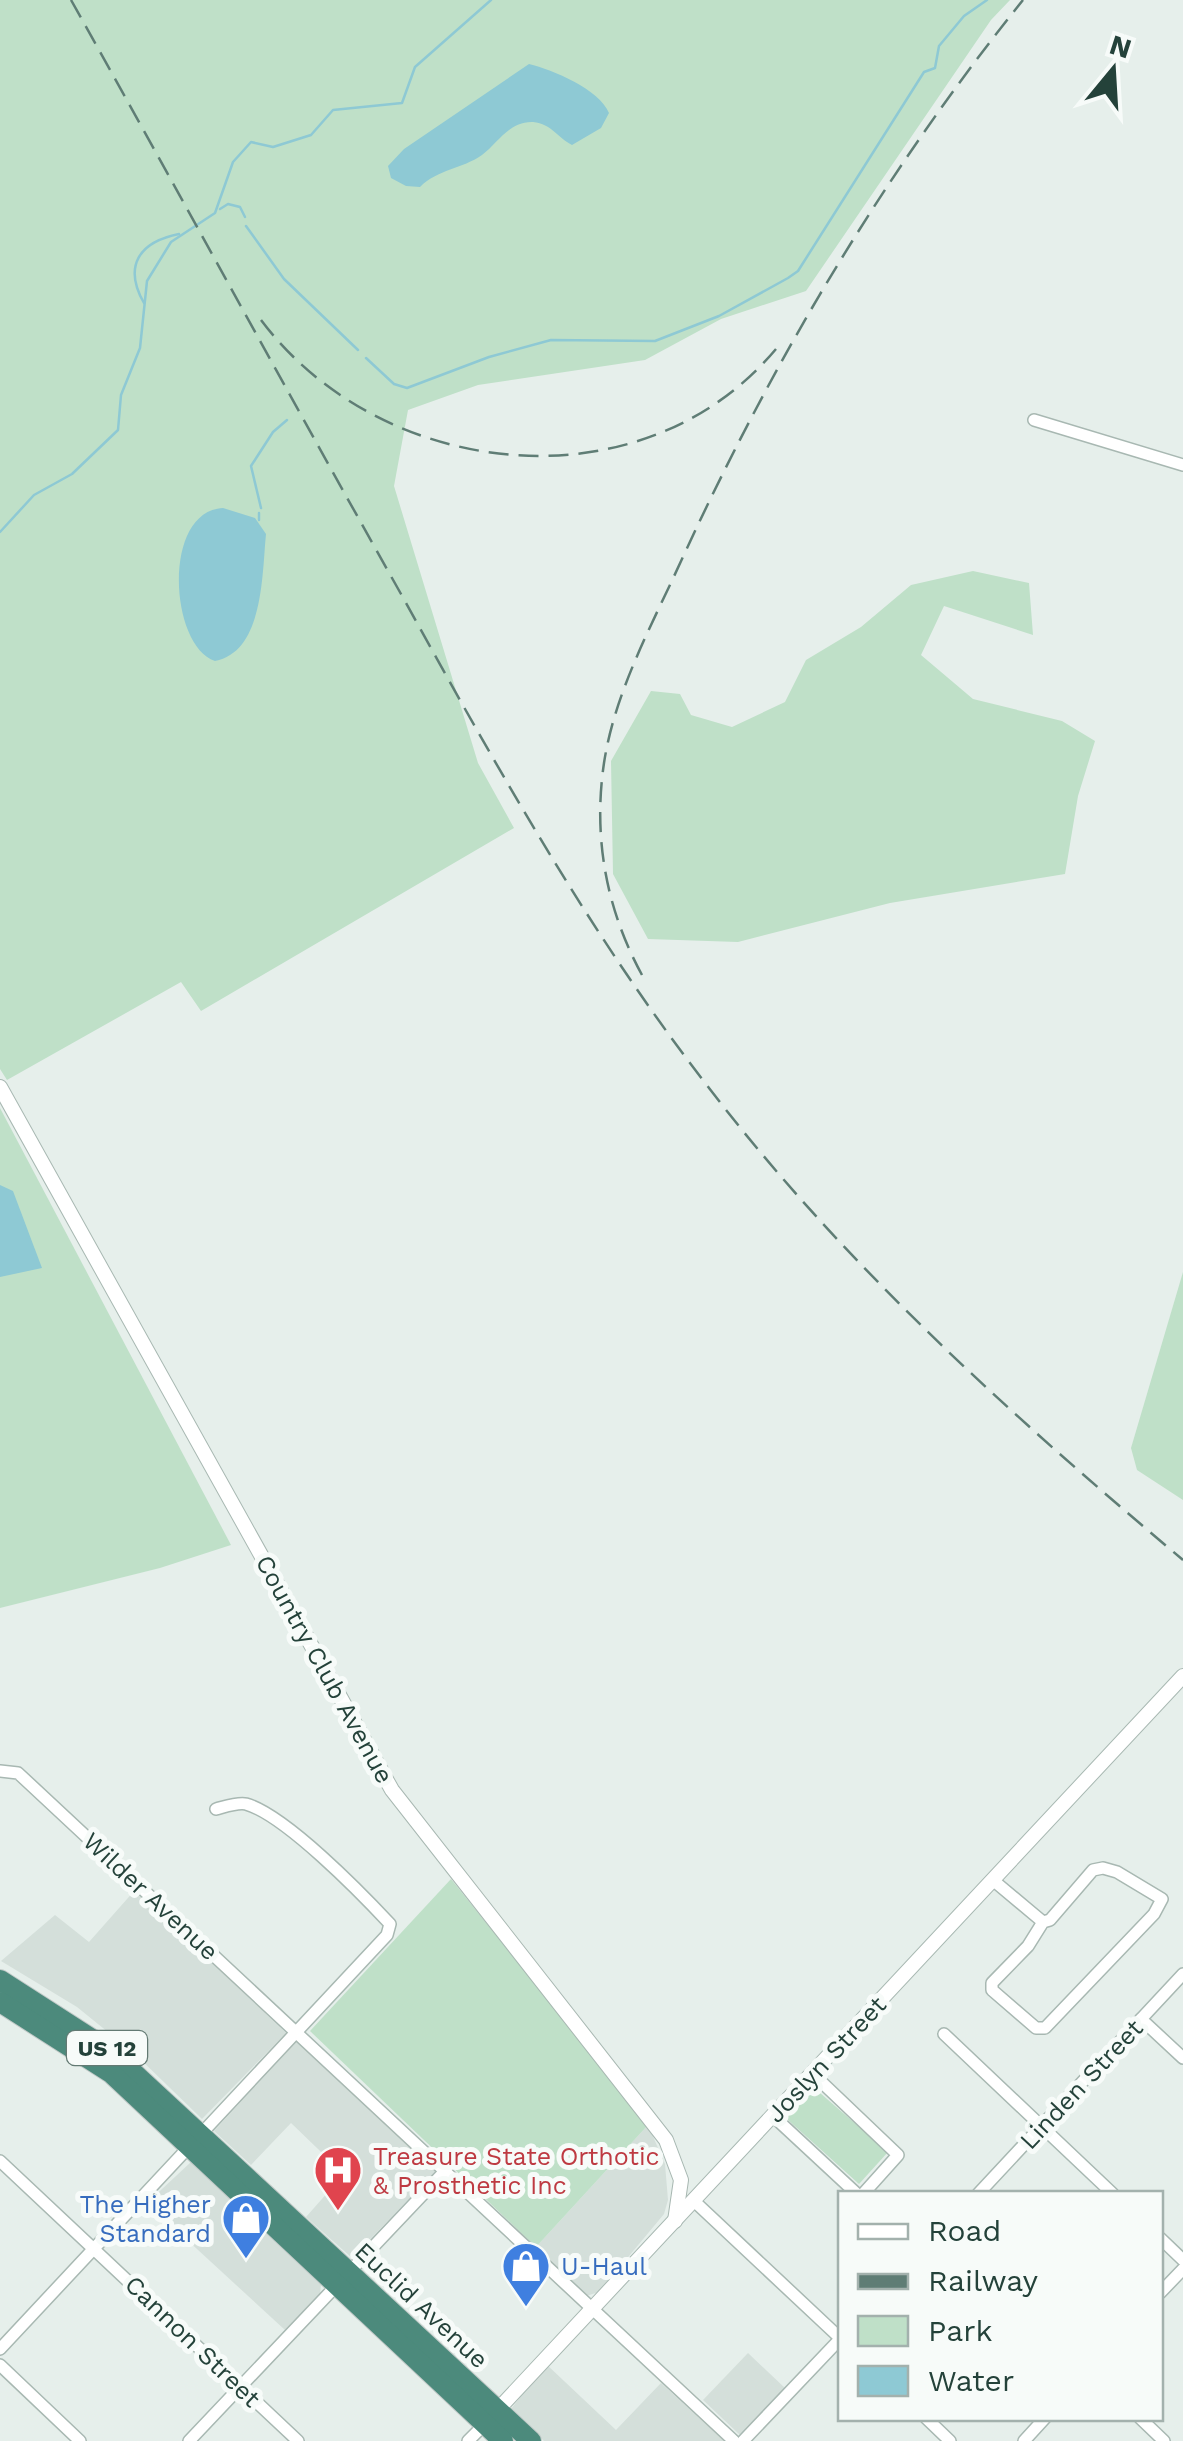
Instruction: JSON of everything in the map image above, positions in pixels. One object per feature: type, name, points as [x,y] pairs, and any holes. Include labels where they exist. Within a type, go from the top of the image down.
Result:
[{"type":"highway","name":"Euclid Avenue","points":[[0,1980],[109,2050],[196,2139],[491,2417],[531,2441]]},
{"type":"highway","name":"Euclid Avenue","points":[[0,2002],[92,2058],[196,2139]]},
{"type":"highway","name":"Euclid Avenue","points":[[491,2417],[503,2441]]},
{"type":"street","points":[[1034,420],[1183,464]]},
{"type":"street","name":"Country Club Avenue","points":[[0,1087],[392,1790],[666,2140],[681,2180],[675,2221]]},
{"type":"street","name":"Joslyn Street","points":[[468,2441],[1183,1676]]},
{"type":"street","name":"Wilder Avenue","points":[[0,1771],[18,1773],[734,2441]]},
{"type":"street","points":[[0,2349],[368,1960],[390,1924],[313,1850],[266,1816],[244,1804],[216,1808]]},
{"type":"street","points":[[1093,1870],[1118,1872],[1160,1895],[1154,1914],[1044,2028],[1026,2023],[992,1990],[992,1983],[1028,1946],[1042,1922],[1050,1920],[1093,1870]]},
{"type":"street","points":[[994,1880],[1042,1922]]},
{"type":"street","name":"Linden Street","points":[[981,2191],[1183,1974]]},
{"type":"street","points":[[1141,2019],[1183,2058]]},
{"type":"street","points":[[944,2034],[1110,2191]]},
{"type":"street","points":[[813,2074],[898,2154],[889,2168],[863,2191]]},
{"type":"street","points":[[774,2116],[857,2191]]},
{"type":"street","name":"Cannon Street","points":[[0,2160],[298,2441]]},
{"type":"street","points":[[189,2441],[446,2170]]},
{"type":"street","points":[[694,2201],[838,2336]]},
{"type":"street","points":[[1163,2241],[1183,2260]]},
{"type":"street","points":[[1163,2290],[1183,2269]]},
{"type":"street","points":[[743,2441],[838,2340]]},
{"type":"street","points":[[0,2365],[80,2441]]},
{"type":"street","points":[[929,2421],[950,2441]]},
{"type":"street","points":[[1024,2441],[1042,2421]]},
{"type":"street","points":[[1143,2421],[1164,2441]]},
{"type":"shaded area","points":[[135,1890],[286,2033],[202,2119],[135,2054],[77,2007],[1,1961],[55,1915],[89,1942]]},
{"type":"shaded area","points":[[299,2039],[435,2165],[435,2172],[352,2258],[306,2217],[344,2174],[291,2123],[251,2165],[214,2131]]},
{"type":"shaded area","points":[[648,2125],[665,2164],[668,2200],[664,2214],[599,2292],[586,2296],[536,2247]]},
{"type":"shaded area","points":[[191,2162],[321,2285],[320,2294],[285,2330],[147,2203]]},
{"type":"shaded area","points":[[748,2353],[785,2388],[740,2435],[703,2400]]},
{"type":"shaded area","points":[[546,2364],[616,2430],[661,2383],[724,2441],[544,2441],[511,2409]]},
{"type":"green space","points":[[0,0],[1010,0],[991,20],[806,291],[721,319],[645,360],[478,385],[408,410],[394,486],[478,763],[514,828],[201,1011],[181,982],[7,1080],[0,1069]]},
{"type":"green space","points":[[973,571],[1029,583],[1033,635],[944,606],[921,655],[973,699],[1062,721],[1095,741],[1078,796],[1065,874],[890,903],[738,942],[648,939],[613,874],[611,761],[651,691],[680,694],[691,715],[732,727],[785,702],[806,660],[861,627],[911,585]]},
{"type":"green space","points":[[0,1108],[231,1545],[160,1568],[0,1608]]},
{"type":"green space","points":[[1183,1272],[1183,1500],[1137,1470],[1131,1448]]},
{"type":"green space","points":[[451,1879],[648,2125],[536,2247],[310,2031]]},
{"type":"green space","points":[[812,2086],[888,2152],[859,2184],[787,2119],[786,2112]]},
{"type":"water","points":[[529,64],[562,76],[596,96],[609,113],[601,128],[572,145],[545,125],[525,123],[511,129],[482,155],[434,176],[420,187],[406,186],[391,178],[388,166],[404,149]]},
{"type":"water","points":[[223,508],[255,518],[266,534],[261,589],[252,627],[231,655],[215,661],[200,650],[188,631],[179,580],[190,531],[203,515]]},
{"type":"water","points":[[0,1185],[13,1191],[42,1268],[0,1277]]},
{"type":"waterway","points":[[0,532],[34,495],[72,474],[118,430],[121,395],[140,348],[147,281],[171,242],[215,213],[233,162],[251,142],[273,147],[311,135],[333,110],[402,103],[415,67],[491,0]]},
{"type":"waterway","points":[[366,358],[394,384],[407,388],[489,357],[551,340],[655,341],[719,316],[788,278],[798,271],[924,72],[935,68],[939,46],[964,16],[987,0]]},
{"type":"waterway","points":[[220,209],[228,204],[240,207],[245,217]]},
{"type":"waterway","points":[[246,226],[284,279],[358,350]]},
{"type":"waterway","points":[[144,303],[135,278],[139,258],[154,243],[179,234]]},
{"type":"waterway","points":[[261,508],[251,466],[273,432],[287,420]]},
{"type":"waterway","points":[[259,513],[259,520]]},
{"type":"railway","points":[[71,0],[508,785],[665,1030],[762,1154],[874,1278],[994,1394],[1183,1560]]},
{"type":"railway","points":[[642,975],[611,898],[600,818],[609,736],[626,684],[717,485],[835,269],[924,132],[1023,0]]},
{"type":"railway","points":[[261,320],[312,374],[373,415],[441,442],[513,455],[585,453],[655,435],[720,401],[776,349]]},
{"type":"place","name":"Treasure State Orthotic & Prosthetic Inc","points":[[338,2212]]},
{"type":"place","name":"The Higher Standard","points":[[246,2260]]},
{"type":"place","name":"U-Haul","points":[[526,2308]]}]
